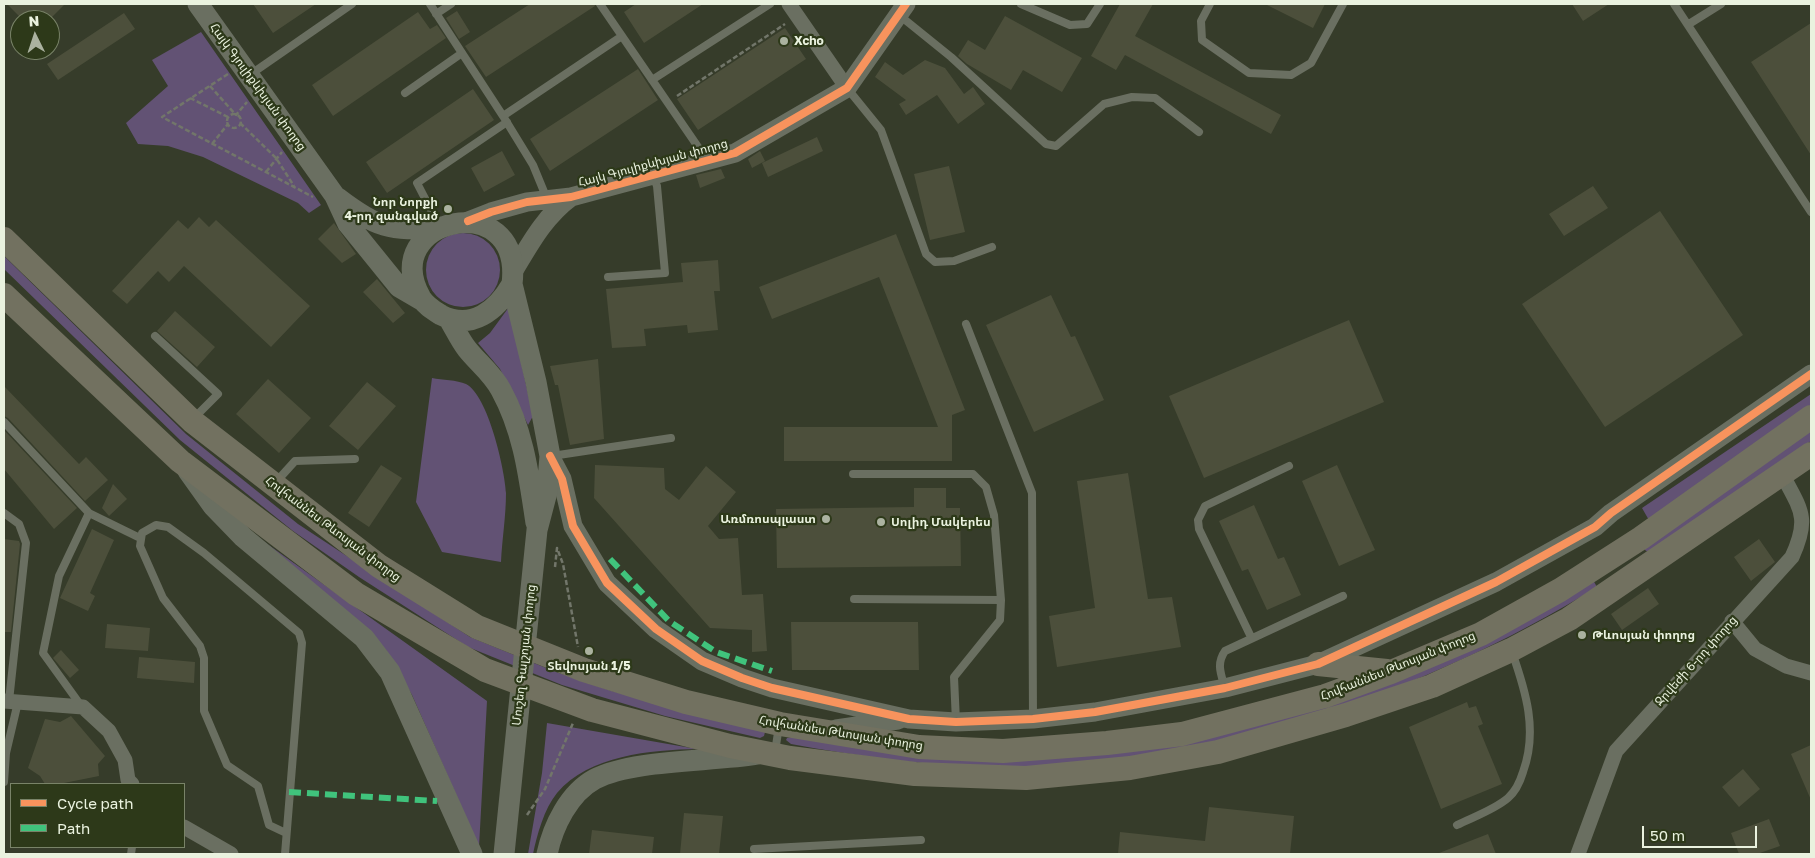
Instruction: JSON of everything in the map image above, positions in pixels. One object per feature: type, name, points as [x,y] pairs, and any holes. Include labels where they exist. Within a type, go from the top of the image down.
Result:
[{"type":"main road","name":"Հայկ Գյուլիքևխյան փողոց","points":[[198,4],[326,198],[399,286],[423,301]]},
{"type":"main road","name":"Հայկ Գյուլիքևխյան փողոց","points":[[326,198],[379,225],[401,230],[435,227]]},
{"type":"main road","points":[[468,221],[486,225],[500,237],[507,248],[512,278],[503,300],[486,315],[463,320],[449,319],[431,309],[423,301],[414,279],[415,255],[420,244],[435,227],[468,221]]},
{"type":"main road","name":"Հովհաննես Թևոսյան փողոց","points":[[4,239],[192,421],[380,566],[477,627],[613,681],[686,702],[780,724],[919,747],[1003,751],[1107,743],[1182,734],[1251,718],[1326,696],[1391,672],[1481,634],[1589,572],[1641,538],[1811,417]]},
{"type":"main road","name":"Մուշեղ Գալշոյան փողոց","points":[[504,854],[534,554],[537,530],[547,492],[550,456],[536,382],[512,278]]},
{"type":"main road","name":"Հովհաննես Թևոսյան փողոց","points":[[4,295],[180,461],[356,594],[485,670],[592,710],[770,754],[915,774],[1026,778],[1130,768],[1218,752],[1346,715],[1432,686],[1511,650],[1569,619],[1811,454]]},
{"type":"main road","points":[[449,319],[467,349],[485,366],[501,390],[513,416],[522,442],[528,469],[537,530]]},
{"type":"main road","points":[[180,461],[213,506],[243,537],[364,638],[390,672],[472,854]]},
{"type":"main road","points":[[1641,538],[1638,550],[1643,557],[1656,560]]},
{"type":"main road","points":[[1589,572],[1605,572],[1610,579],[1605,594]]},
{"type":"main road","points":[[1318,664],[1391,672]]},
{"type":"main road","points":[[547,854],[562,815],[573,796],[595,779],[632,768],[770,754]]},
{"type":"street","name":"Հայկ Գյուլիքևխյան փողոց","points":[[468,221],[491,212],[547,199],[571,196],[708,162],[735,153],[847,88],[902,9]]},
{"type":"street","points":[[793,10],[847,88]]},
{"type":"street","name":"Հայկ Գյուլիքևխյան փողոց","points":[[512,278],[540,226],[554,210],[571,196]]},
{"type":"street","points":[[550,456],[562,479],[573,526],[584,547],[608,583],[656,629],[702,661],[772,688],[909,719],[956,722],[1033,719],[1095,712],[1225,688],[1318,664],[1496,582],[1595,527],[1619,508],[1811,374]]},
{"type":"street","name":"Ջրվեժի 6-րդ փողոց","points":[[1578,854],[1616,751],[1792,557],[1800,539],[1804,523],[1782,474]]},
{"type":"street","points":[[1732,621],[1756,649],[1786,666],[1811,673]]},
{"type":"street","points":[[10,701],[83,707],[109,731],[125,760],[128,780],[131,783]]},
{"type":"street","points":[[818,731],[909,719]]},
{"type":"street","points":[[185,828],[231,854]]},
{"type":"lane","points":[[242,73],[352,4]]},
{"type":"lane","points":[[430,4],[533,165],[547,199]]},
{"type":"lane","points":[[436,14],[451,4]]},
{"type":"lane","points":[[600,4],[708,162]]},
{"type":"lane","points":[[652,80],[770,4]]},
{"type":"lane","points":[[1021,4],[1070,25],[1087,24],[1100,4]]},
{"type":"lane","points":[[1210,4],[1201,21],[1202,40],[1249,74],[1291,75],[1311,63],[1342,4]]},
{"type":"lane","points":[[1674,4],[1689,24],[1811,212]]},
{"type":"lane","points":[[1689,24],[1721,4]]},
{"type":"lane","points":[[902,9],[951,57],[1046,144],[1056,146],[1104,104],[1132,97],[1155,98],[1199,132]]},
{"type":"lane","points":[[435,227],[432,212],[417,182],[622,36]]},
{"type":"lane","points":[[405,93],[462,53]]},
{"type":"lane","points":[[847,88],[881,130],[926,254],[935,262],[954,261],[992,247]]},
{"type":"lane","points":[[608,276],[665,272],[657,186],[653,176]]},
{"type":"lane","points":[[966,324],[1032,493],[1033,719]]},
{"type":"lane","points":[[154,336],[218,394],[192,421]]},
{"type":"lane","points":[[4,422],[89,512],[140,538]]},
{"type":"lane","points":[[550,456],[671,438]]},
{"type":"lane","points":[[274,485],[294,461],[355,459]]},
{"type":"lane","points":[[1252,638],[1200,529],[1198,520],[1205,506],[1289,466]]},
{"type":"lane","points":[[853,474],[973,474],[986,488],[994,515],[1001,600],[1000,620],[954,676],[956,722]]},
{"type":"lane","points":[[83,707],[43,654],[59,576],[89,512]]},
{"type":"lane","points":[[4,513],[19,524],[26,543],[4,782]]},
{"type":"lane","points":[[285,854],[302,643],[299,633],[204,553],[168,527],[156,525],[142,533],[140,546],[163,598],[200,646],[206,672],[203,693],[204,711],[227,765],[258,786],[270,825],[286,833]]},
{"type":"lane","points":[[1225,688],[1219,668],[1220,658],[1229,648],[1342,596]]},
{"type":"lane","points":[[854,599],[1001,600]]},
{"type":"lane","points":[[1457,825],[1508,798],[1518,787],[1526,763],[1531,738],[1530,718],[1521,678],[1511,650]]},
{"type":"lane","points":[[770,754],[780,724]]},
{"type":"lane","points":[[754,849],[921,840]]},
{"type":"path","points":[[668,102],[793,10]]},
{"type":"path","points":[[242,73],[210,86],[162,117],[295,188],[326,198]]},
{"type":"path","points":[[210,86],[239,117],[240,123],[276,158],[295,188]]},
{"type":"path","points":[[190,98],[228,117],[236,115],[251,97]]},
{"type":"path","points":[[212,144],[228,124],[228,117]]},
{"type":"path","points":[[228,124],[233,128],[240,123]]},
{"type":"path","points":[[266,172],[286,148]]},
{"type":"path","points":[[555,568],[558,548],[563,564],[578,647]]},
{"type":"path","points":[[527,815],[545,789],[574,722]]},
{"type":"shaded area","points":[[201,32],[321,205],[309,213],[298,203],[203,157],[168,146],[138,144],[126,123],[168,86],[152,60]]},
{"type":"shaded area","points":[[463,233],[477,236],[489,244],[497,256],[500,270],[497,284],[489,296],[477,304],[463,307],[449,304],[437,296],[429,284],[426,270],[429,256],[437,244],[449,236]]},
{"type":"shaded area","points":[[4,256],[186,434],[298,524],[470,637],[556,672],[612,691],[765,732],[764,736],[760,738],[665,716],[562,685],[468,647],[359,577],[293,531],[180,440],[4,269]]},
{"type":"shaded area","points":[[509,307],[533,416],[528,425],[500,369],[478,343],[490,333]]},
{"type":"shaded area","points":[[432,378],[466,384],[474,391],[488,417],[499,451],[506,493],[501,562],[442,552],[416,502]]},
{"type":"shaded area","points":[[1811,394],[1811,409],[1650,522],[1642,508]]},
{"type":"shaded area","points":[[1811,430],[1811,441],[1653,550],[1648,552],[1645,550],[1645,547]]},
{"type":"shaded area","points":[[242,526],[487,701],[479,847],[412,695],[386,650]]},
{"type":"shaded area","points":[[1593,580],[1597,587],[1529,626],[1457,661],[1383,692],[1306,719],[1228,740],[1150,755],[1070,764],[992,767],[891,760],[791,744],[786,740],[792,737],[875,749],[1234,729]]},
{"type":"shaded area","points":[[547,723],[697,749],[641,753],[622,757],[586,770],[570,780],[552,799],[542,822],[533,854],[528,854],[542,773]]},
{"type":"building","points":[[7,4],[65,4],[59,10],[13,10]]},
{"type":"building","points":[[253,4],[316,4],[273,33]]},
{"type":"building","points":[[530,4],[594,4],[595,6],[486,77],[465,46]]},
{"type":"building","points":[[636,4],[703,4],[644,43],[624,12]]},
{"type":"building","points":[[1120,4],[1153,4],[1135,36],[1281,115],[1271,134],[1125,55],[1116,70],[1091,56]]},
{"type":"building","points":[[1265,4],[1325,4],[1313,28]]},
{"type":"building","points":[[1572,4],[1609,4],[1583,21]]},
{"type":"building","points":[[457,11],[470,32],[459,39],[446,18]]},
{"type":"building","points":[[418,12],[430,29],[437,25],[446,38],[333,116],[312,85]]},
{"type":"building","points":[[124,13],[135,29],[58,80],[47,64],[53,60],[60,60],[60,55]]},
{"type":"building","points":[[1005,16],[1082,58],[1062,92],[1023,70],[1011,90],[967,64],[958,56],[968,40],[985,50]]},
{"type":"building","points":[[1811,23],[1811,155],[1751,62]]},
{"type":"building","points":[[785,28],[806,59],[698,130],[677,99]]},
{"type":"building","points":[[925,60],[945,68],[964,94],[973,87],[985,104],[958,124],[937,95],[906,115],[899,104],[906,100],[875,77],[885,62],[903,75]]},
{"type":"building","points":[[638,69],[658,100],[550,171],[530,139]]},
{"type":"building","points":[[473,89],[494,120],[387,193],[366,162]]},
{"type":"building","points":[[817,137],[823,151],[768,177],[762,163]]},
{"type":"building","points":[[502,151],[515,175],[484,192],[471,168]]},
{"type":"building","points":[[760,151],[765,161],[752,168],[748,159]]},
{"type":"building","points":[[949,166],[965,232],[930,240],[914,174]]},
{"type":"building","points":[[721,169],[725,178],[700,188],[696,175]]},
{"type":"building","points":[[1593,186],[1608,208],[1564,236],[1549,214]]},
{"type":"building","points":[[1660,211],[1743,335],[1605,427],[1522,304]]},
{"type":"building","points":[[199,217],[209,227],[216,220],[310,306],[271,347],[184,266],[169,282],[158,271],[127,304],[112,291],[178,220],[188,229]]},
{"type":"building","points":[[334,223],[356,254],[342,263],[318,239]]},
{"type":"building","points":[[896,234],[965,410],[952,415],[952,461],[784,461],[784,427],[938,427],[879,277],[772,319],[759,287]]},
{"type":"building","points":[[718,260],[720,291],[714,291],[718,330],[688,333],[687,325],[644,329],[646,346],[612,348],[606,289],[683,282],[681,263]]},
{"type":"building","points":[[377,279],[405,313],[393,323],[363,292]]},
{"type":"building","points":[[1051,295],[1071,337],[1075,336],[1104,400],[1034,432],[986,325]]},
{"type":"building","points":[[175,311],[215,347],[197,367],[157,331]]},
{"type":"building","points":[[1349,320],[1384,402],[1204,478],[1169,396]]},
{"type":"building","points":[[598,359],[604,439],[570,445],[558,385],[555,385],[550,366]]},
{"type":"building","points":[[268,379],[311,418],[279,453],[236,414]]},
{"type":"building","points":[[367,382],[396,406],[358,450],[329,426]]},
{"type":"building","points":[[4,386],[79,464],[86,457],[108,480],[85,501],[8,418],[4,416]]},
{"type":"building","points":[[4,430],[77,508],[54,529],[4,469]]},
{"type":"building","points":[[381,465],[402,478],[369,527],[348,513]]},
{"type":"building","points":[[595,465],[664,468],[665,489],[679,500],[706,466],[736,492],[708,526],[719,539],[738,538],[742,595],[763,594],[767,651],[752,652],[752,630],[710,628],[594,498]]},
{"type":"building","points":[[1337,465],[1375,550],[1339,566],[1302,481]]},
{"type":"building","points":[[1128,473],[1148,599],[1172,597],[1181,647],[1057,667],[1049,616],[1095,608],[1077,481]]},
{"type":"building","points":[[113,484],[127,499],[109,516],[102,508]]},
{"type":"building","points":[[914,488],[946,488],[946,508],[960,508],[961,566],[777,568],[776,509],[914,507]]},
{"type":"building","points":[[1254,505],[1278,559],[1284,557],[1301,595],[1267,610],[1248,569],[1242,571],[1219,521]]},
{"type":"building","points":[[92,529],[114,540],[90,593],[95,596],[88,611],[60,598]]},
{"type":"building","points":[[4,539],[19,541],[20,544],[11,632],[4,632]]},
{"type":"building","points":[[1759,539],[1775,562],[1751,581],[1734,557]]},
{"type":"building","points":[[1648,588],[1659,604],[1622,630],[1611,614]]},
{"type":"building","points":[[791,622],[918,622],[919,670],[792,670]]},
{"type":"building","points":[[107,624],[150,628],[148,651],[105,648]]},
{"type":"building","points":[[61,650],[79,670],[70,678],[53,658]]},
{"type":"building","points":[[139,657],[195,662],[194,683],[137,678]]},
{"type":"building","points":[[1467,702],[1469,708],[1476,706],[1483,724],[1478,726],[1502,784],[1441,809],[1409,727]]},
{"type":"building","points":[[71,716],[105,756],[98,764],[99,776],[64,783],[44,783],[40,776],[28,768],[45,719],[60,722]]},
{"type":"building","points":[[1811,745],[1811,800],[1791,754]]},
{"type":"building","points":[[1743,769],[1760,789],[1739,807],[1722,787]]},
{"type":"building","points":[[1209,807],[1294,816],[1290,854],[1118,854],[1120,832],[1205,841]]},
{"type":"building","points":[[684,813],[723,816],[719,854],[680,854]]},
{"type":"building","points":[[1769,819],[1780,846],[1757,854],[1739,854],[1731,833]]},
{"type":"building","points":[[592,830],[654,837],[652,854],[589,854]]},
{"type":"building","points":[[1488,834],[1496,854],[1439,854],[1439,853]]},
{"type":"marked path","points":[[610,559],[669,621],[716,652],[772,671]]},
{"type":"marked path","points":[[289,792],[437,801]]},
{"type":"cycle path","points":[[468,221],[491,212],[527,202],[571,197],[735,153],[847,88],[906,4]]},
{"type":"cycle path","points":[[550,456],[562,479],[573,526],[607,583],[656,629],[702,661],[772,688],[909,719],[956,722],[1033,719],[1095,712],[1225,688],[1318,664],[1496,582],[1595,527],[1611,513],[1811,374]]},
{"type":"place","name":"Xcho","points":[[784,41]]},
{"type":"place","name":"Նոր Նորքի 4-րդ զանգված","points":[[448,209]]},
{"type":"place","name":"Առմռոսպլաստ","points":[[826,519]]},
{"type":"place","name":"Սոլիդ Մակերես","points":[[881,522]]},
{"type":"place","name":"Թևոսյան փողոց","points":[[1582,635]]},
{"type":"place","name":"Տեվոսյան 1/5","points":[[589,651]]}]
